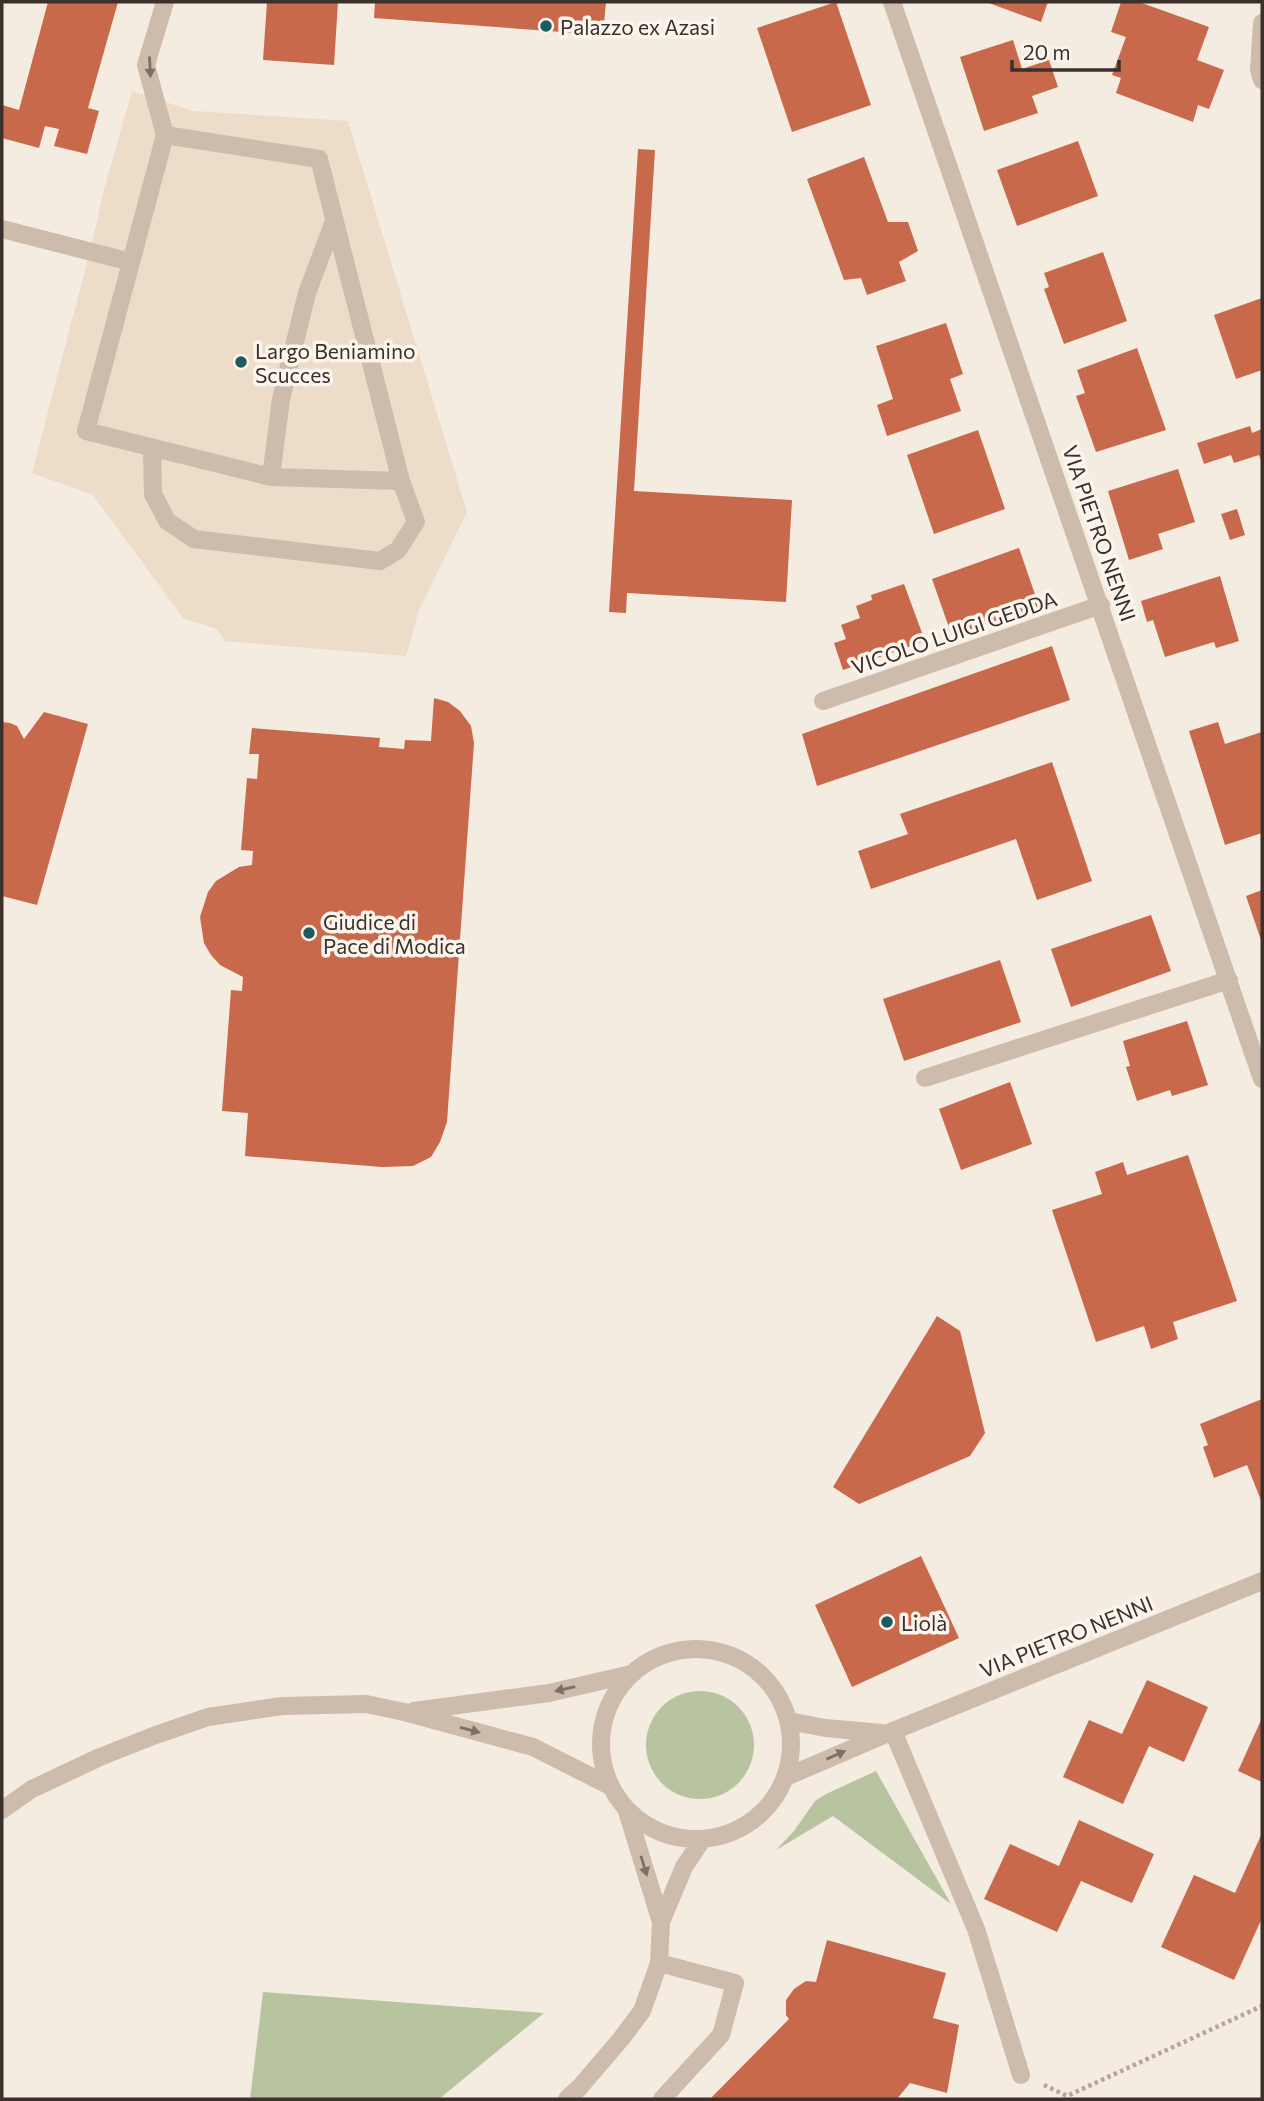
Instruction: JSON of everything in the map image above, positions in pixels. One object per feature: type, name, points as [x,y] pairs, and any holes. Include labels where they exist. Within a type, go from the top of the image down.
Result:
[{"type":"street","points":[[165,2],[146,65],[165,135],[86,431],[271,477],[401,481]]},
{"type":"street","name":"VIA PIETRO NENNI","points":[[892,2],[1262,1079]]},
{"type":"street","points":[[1262,23],[1259,70],[1262,80]]},
{"type":"street","points":[[152,447],[153,494],[167,521],[194,539],[380,561],[398,550],[416,522],[401,481],[319,159],[165,135]]},
{"type":"street","points":[[271,477],[281,399],[307,293],[334,221]]},
{"type":"street","points":[[2,229],[131,262]]},
{"type":"street","name":"VICOLO LUIGI GEDDA","points":[[823,701],[1101,606]]},
{"type":"street","points":[[925,1078],[1229,980]]},
{"type":"street","name":"VIA PIETRO NENNI","points":[[786,1777],[889,1732],[1262,1581]]},
{"type":"street","points":[[567,2099],[621,2039],[642,2011],[659,1963],[661,1922],[627,1811],[610,1786],[601,1757],[602,1727],[612,1698],[631,1674],[654,1658],[682,1650],[710,1649],[728,1654],[761,1673],[779,1695],[789,1721],[792,1749],[786,1777],[767,1808],[738,1831],[702,1840],[674,1837],[649,1828],[627,1811]]},
{"type":"street","points":[[404,1712],[549,1693],[631,1674]]},
{"type":"street","points":[[2,1810],[32,1789],[153,1736],[208,1717],[282,1706],[366,1704],[404,1712],[533,1746],[610,1786]]},
{"type":"street","points":[[789,1721],[825,1728],[889,1732],[976,1929],[1021,2075]]},
{"type":"street","points":[[661,1922],[684,1867],[702,1840]]},
{"type":"street","points":[[659,1963],[735,1983],[721,2035],[662,2099]]},
{"type":"path","points":[[1021,2075],[1067,2096],[1262,2006]]},
{"type":"green space","points":[[700,1691],[721,1695],[738,1707],[750,1724],[754,1745],[750,1766],[738,1783],[721,1795],[700,1799],[679,1795],[662,1783],[650,1766],[646,1745],[650,1724],[662,1707],[679,1695]]},
{"type":"green space","points":[[876,1771],[951,1904],[833,1816],[776,1850],[794,1831],[815,1801]]},
{"type":"green space","points":[[263,1992],[544,2013],[439,2099],[250,2099]]},
{"type":"shaded area","name":"Largo Beniamino Scucces","points":[[132,91],[193,111],[348,121],[467,512],[419,610],[406,656],[225,641],[217,629],[183,618],[93,495],[32,473]]},
{"type":"building","points":[[48,2],[118,2],[88,108],[99,111],[87,154],[54,146],[59,129],[45,126],[39,148],[2,138],[2,105],[19,110]]},
{"type":"building","points":[[267,2],[338,2],[334,65],[263,60]]},
{"type":"building","name":"Palazzo ex Azasi","points":[[375,2],[606,2],[603,35],[374,18]]},
{"type":"building","points":[[836,2],[871,105],[792,132],[757,28]]},
{"type":"building","points":[[986,2],[1048,2],[1041,22]]},
{"type":"building","points":[[1121,2],[1139,2],[1209,27],[1197,60],[1224,70],[1209,109],[1198,105],[1193,122],[1116,93],[1121,78],[1112,75],[1126,37],[1111,32]]},
{"type":"building","points":[[1013,40],[1022,69],[1049,60],[1058,87],[1032,96],[1038,113],[984,131],[960,57]]},
{"type":"building","points":[[1078,141],[1098,196],[1017,226],[997,170]]},
{"type":"building","points":[[638,149],[655,150],[634,491],[792,500],[786,602],[627,593],[626,613],[609,612]]},
{"type":"building","points":[[864,157],[888,222],[908,222],[918,251],[899,262],[906,281],[867,295],[861,278],[844,280],[807,179]]},
{"type":"building","points":[[1103,252],[1127,321],[1064,344],[1044,289],[1049,287],[1044,273]]},
{"type":"building","points":[[1262,298],[1262,370],[1236,379],[1214,315]]},
{"type":"building","points":[[946,323],[963,374],[950,379],[961,411],[887,436],[877,405],[893,399],[876,346]]},
{"type":"building","points":[[1137,348],[1166,430],[1096,452],[1076,396],[1085,393],[1077,370]]},
{"type":"building","points":[[1250,426],[1252,433],[1262,429],[1262,463],[1259,455],[1234,463],[1231,455],[1204,464],[1197,443]]},
{"type":"building","points":[[978,430],[1005,509],[934,534],[907,455]]},
{"type":"building","points":[[1178,469],[1195,522],[1158,534],[1163,549],[1129,560],[1108,491]]},
{"type":"building","points":[[1237,509],[1245,535],[1230,540],[1221,514]]},
{"type":"building","points":[[1019,548],[1039,606],[952,636],[932,579]]},
{"type":"building","points":[[1220,576],[1239,641],[1216,648],[1214,642],[1165,657],[1153,620],[1147,622],[1141,601]]},
{"type":"building","points":[[904,584],[925,641],[843,670],[834,643],[846,639],[841,625],[860,618],[856,606],[872,600],[871,595]]},
{"type":"building","points":[[1052,646],[1070,700],[817,786],[802,734]]},
{"type":"building","points":[[434,698],[448,702],[460,711],[471,726],[474,743],[447,1122],[440,1142],[431,1157],[413,1166],[382,1167],[245,1156],[248,1113],[222,1111],[231,990],[242,991],[243,977],[220,965],[211,955],[204,943],[200,917],[208,892],[216,881],[239,867],[252,865],[253,851],[241,850],[247,778],[257,779],[259,754],[249,754],[252,728],[380,738],[379,747],[404,749],[405,740],[431,741]]},
{"type":"building","points":[[44,712],[88,724],[37,905],[2,896],[2,722],[17,726],[24,739]]},
{"type":"building","points":[[1218,722],[1225,744],[1262,732],[1262,833],[1225,845],[1189,731]]},
{"type":"building","points":[[1052,762],[1092,881],[1037,900],[1016,839],[871,889],[858,851],[908,834],[900,814]]},
{"type":"building","points":[[1262,890],[1262,943],[1246,896]]},
{"type":"building","points":[[1151,915],[1171,971],[1071,1007],[1051,949]]},
{"type":"building","points":[[1000,960],[1021,1022],[904,1061],[883,999]]},
{"type":"building","points":[[1187,1021],[1208,1085],[1172,1096],[1170,1090],[1137,1101],[1126,1067],[1130,1066],[1123,1041]]},
{"type":"building","points":[[1010,1082],[1032,1144],[961,1170],[939,1109]]},
{"type":"building","points":[[1188,1155],[1237,1301],[1173,1322],[1178,1339],[1151,1349],[1144,1326],[1096,1342],[1052,1210],[1102,1194],[1095,1172],[1123,1162],[1127,1175]]},
{"type":"building","points":[[937,1316],[960,1331],[985,1433],[970,1456],[859,1504],[833,1487]]},
{"type":"building","points":[[1262,1399],[1262,1503],[1247,1465],[1214,1478],[1203,1447],[1208,1445],[1200,1424]]},
{"type":"building","name":"Liolà","points":[[921,1556],[959,1638],[852,1687],[815,1605]]},
{"type":"building","points":[[1147,1680],[1208,1707],[1184,1762],[1149,1746],[1123,1804],[1063,1777],[1089,1720],[1122,1734]]},
{"type":"building","points":[[1262,1718],[1262,1782],[1238,1771]]},
{"type":"building","points":[[1079,1820],[1154,1854],[1132,1903],[1081,1881],[1057,1932],[984,1899],[1010,1844],[1059,1866]]},
{"type":"building","points":[[1262,1833],[1262,1918],[1234,1980],[1161,1947],[1194,1875],[1235,1893]]},
{"type":"building","points":[[827,1940],[946,1973],[933,2018],[959,2025],[947,2093],[910,2083],[897,2099],[710,2099],[789,2019],[786,2015],[786,2000],[794,1989],[806,1981],[816,1982]]},
{"type":"place","name":"Palazzo ex Azasi","points":[[546,26]]},
{"type":"place","name":"Largo Beniamino Scucces","points":[[241,362]]},
{"type":"place","name":"Giudice di Pace di Modica","points":[[309,933]]},
{"type":"place","name":"Liolà","points":[[887,1622]]}]
